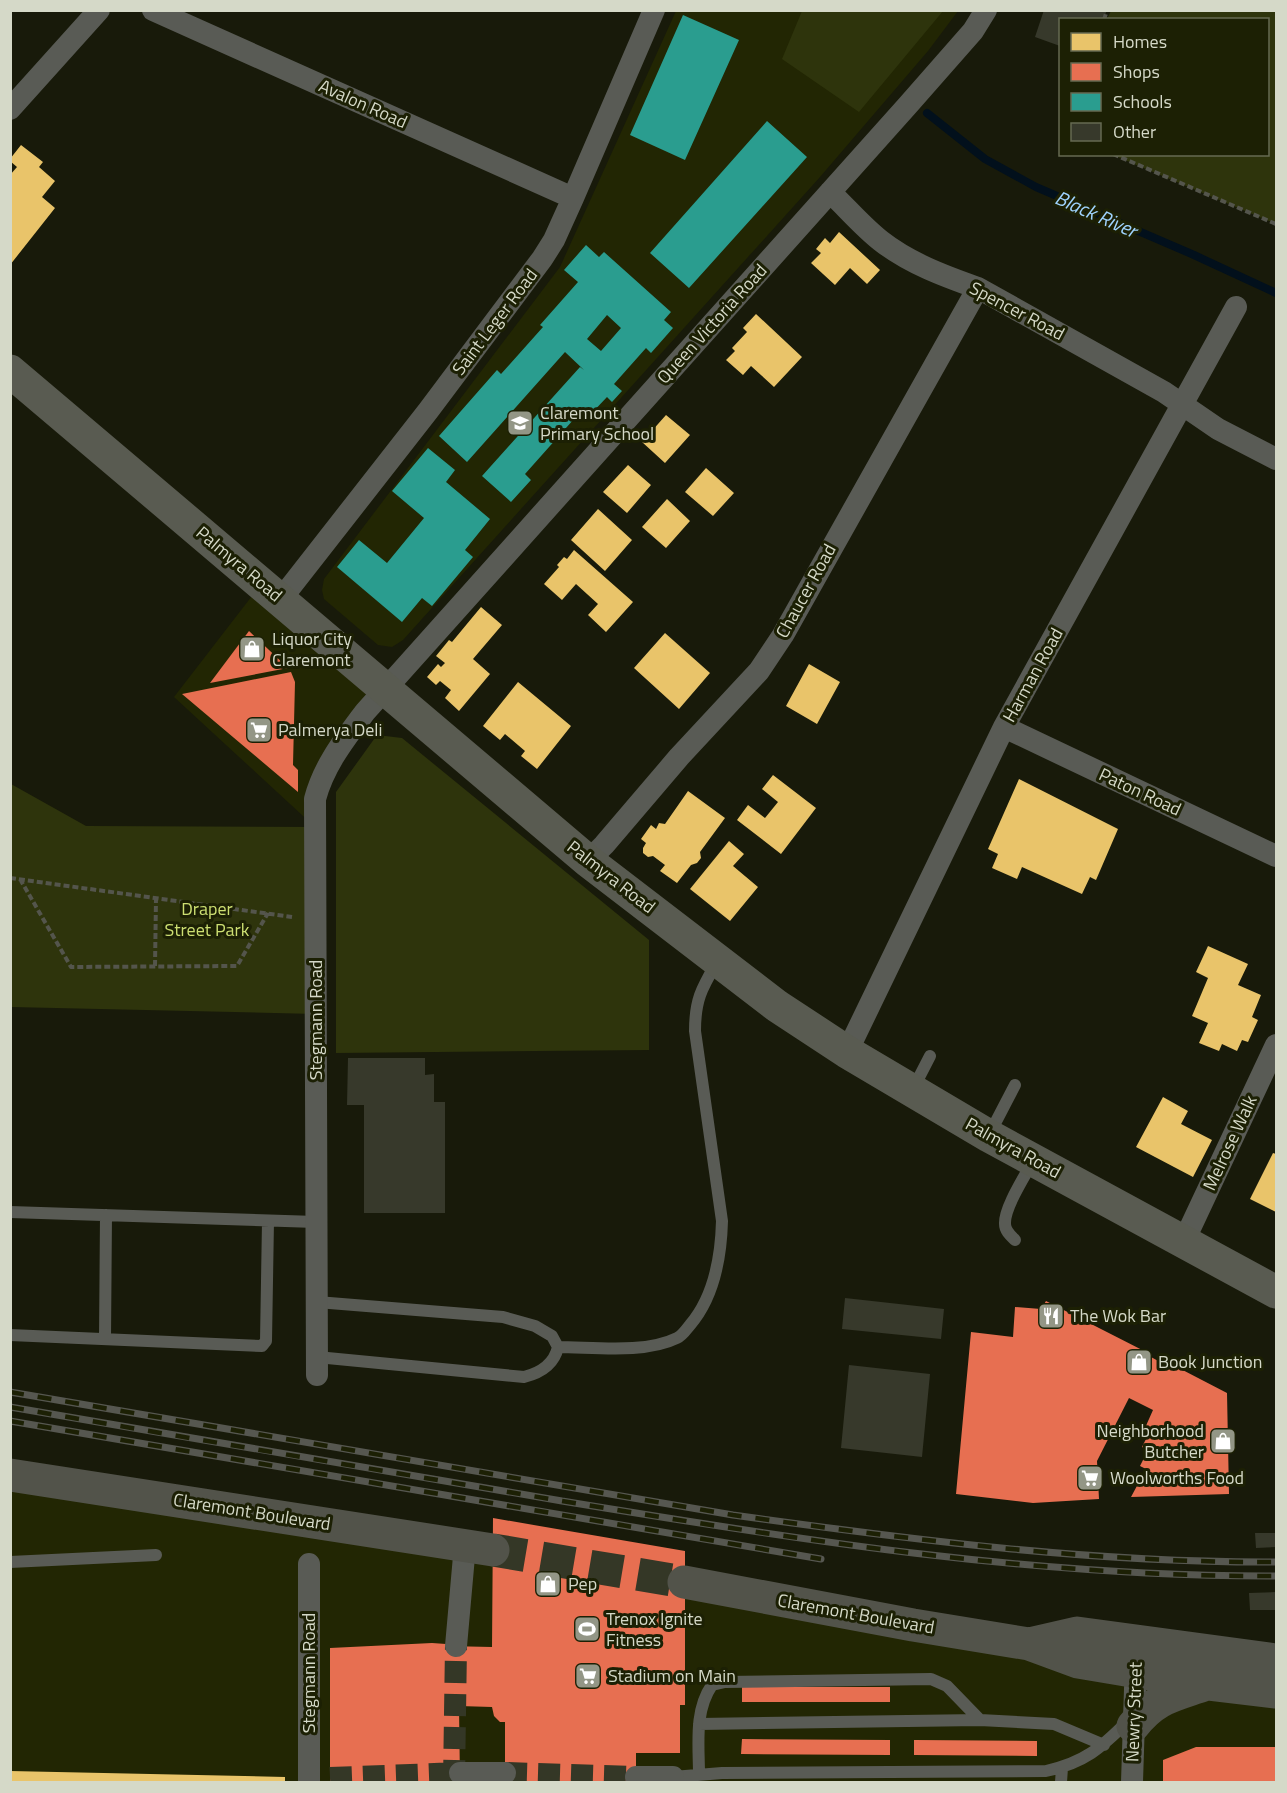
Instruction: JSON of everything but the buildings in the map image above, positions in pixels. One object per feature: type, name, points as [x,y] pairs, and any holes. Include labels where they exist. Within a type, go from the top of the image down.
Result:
[{"type":"main road","name":"Palmyra Road","points":[[10,371],[588,861],[777,1006],[847,1052],[989,1136],[1276,1292]]},
{"type":"street","points":[[10,109],[99,10]]},
{"type":"street","name":"Avalon Road","points":[[153,10],[573,198]]},
{"type":"street","name":"Saint Leger Road","points":[[281,599],[428,411],[542,259],[554,240],[573,198],[654,10]]},
{"type":"street","name":"Queen Victoria Road","points":[[386,688],[973,31],[986,10]]},
{"type":"street","name":"Spencer Road","points":[[830,192],[879,240],[898,254],[945,276],[978,288],[1164,392],[1218,429],[1276,459]]},
{"type":"street","name":"Chaucer Road","points":[[588,861],[679,757],[759,671],[783,635],[978,288]]},
{"type":"street","name":"Harman Road","points":[[847,1052],[1004,727],[1236,307]]},
{"type":"street","name":"Stegmann Road","points":[[317,1366],[315,798],[320,779],[341,743],[386,688]]},
{"type":"street","name":"Paton Road","points":[[1004,727],[1276,856]]},
{"type":"street","name":"Melrose Walk","points":[[1184,1241],[1276,1045]]},
{"type":"street","name":"Claremont Boulevard","points":[[10,1475],[479,1547]]},
{"type":"street","points":[[456,1646],[479,1547]]},
{"type":"street","name":"Stegmann Road","points":[[309,1564],[316,1779]]},
{"type":"street","name":"Claremont Boulevard","points":[[684,1582],[1029,1644],[1077,1633],[1209,1684],[1276,1692]]},
{"type":"street","name":"Claremont Boulevard","points":[[1136,1656],[1276,1660]]},
{"type":"street","name":"Newry Street","points":[[1132,1782],[1136,1656]]},
{"type":"street","points":[[1133,1721],[1159,1700],[1209,1684]]},
{"type":"street","points":[[459,1773],[505,1773]]},
{"type":"street","points":[[636,1777],[673,1780]]},
{"type":"lane","points":[[558,1347],[654,1345],[679,1338],[701,1312],[715,1278],[722,1221],[695,1031],[695,1011],[699,994],[718,961]]},
{"type":"lane","points":[[912,1090],[930,1056]]},
{"type":"lane","points":[[989,1136],[1015,1085]]},
{"type":"lane","points":[[1015,1240],[1005,1225],[1008,1211],[1034,1160]]},
{"type":"lane","points":[[10,1212],[316,1222]]},
{"type":"lane","points":[[105,1339],[106,1215]]},
{"type":"lane","points":[[10,1335],[262,1346],[266,1341],[268,1221]]},
{"type":"lane","points":[[317,1302],[503,1317],[535,1326],[552,1336],[558,1347],[553,1360],[546,1367],[536,1374],[524,1377],[317,1366]]},
{"type":"lane","points":[[10,1562],[156,1555]]},
{"type":"lane","points":[[699,1775],[699,1724],[702,1704],[712,1685],[725,1682],[931,1679],[947,1686],[980,1720]]},
{"type":"lane","points":[[699,1724],[980,1720],[1054,1724],[1078,1732],[1104,1745]]},
{"type":"lane","points":[[673,1780],[722,1773],[1046,1771],[1075,1764],[1104,1745],[1133,1721]]},
{"type":"lane","points":[[1061,1782],[1062,1768]]},
{"type":"path","points":[[1118,156],[1276,224]]},
{"type":"path","points":[[10,878],[316,920]]},
{"type":"path","points":[[20,879],[71,967],[237,966],[268,914]]},
{"type":"path","points":[[155,966],[156,898]]},
{"type":"shaded area","name":"Claremont Primary School","points":[[676,11],[958,11],[928,51],[820,177],[403,640],[392,647],[378,645],[324,599],[322,590],[324,579],[560,267]]},
{"type":"shaded area","points":[[262,583],[386,688],[345,736],[315,827],[174,697]]},
{"type":"shaded area","points":[[11,1475],[1276,1692],[1276,1782],[11,1782]]},
{"type":"green space","points":[[802,10],[943,11],[859,112],[782,59]]},
{"type":"green space","points":[[1111,11],[1276,11],[1276,224],[1115,156],[1269,156],[1269,18],[1108,18]]},
{"type":"green space","points":[[377,735],[402,738],[649,940],[649,1050],[336,1053],[336,792]]},
{"type":"green space","name":"Draper Street Park","points":[[11,784],[86,826],[315,827],[316,1014],[11,1007]]},
{"type":"waterway","name":"Black River","points":[[927,113],[985,159],[1036,187],[1276,293]]},
{"type":"tunnel","points":[[493,1550],[684,1582]]},
{"type":"tunnel","points":[[454,1782],[456,1646]]},
{"type":"tunnel","points":[[330,1778],[460,1773]]},
{"type":"tunnel","points":[[505,1773],[636,1777]]},
{"type":"railway","points":[[10,1392],[733,1515],[936,1541],[1072,1554],[1140,1559],[1276,1562]]},
{"type":"railway","points":[[10,1407],[562,1501],[829,1542],[1007,1563],[1096,1570],[1186,1575],[1276,1576]]},
{"type":"railway","points":[[10,1421],[821,1559]]},
{"type":"place","name":"Claremont Primary School","points":[[520,423]]},
{"type":"place","name":"Liquor City Claremont","points":[[252,649]]},
{"type":"place","name":"Palmerya Deli","points":[[259,730]]},
{"type":"place","name":"The Wok Bar","points":[[1051,1316]]},
{"type":"place","name":"Book Junction","points":[[1139,1362]]},
{"type":"place","name":"Neighborhood Butcher","points":[[1223,1441]]},
{"type":"place","name":"Woolworths Food","points":[[1090,1478]]},
{"type":"place","name":"Pep","points":[[548,1584]]},
{"type":"place","name":"Trenox Ignite Fitness","points":[[587,1629]]},
{"type":"place","name":"Stadium on Main","points":[[588,1676]]}]
